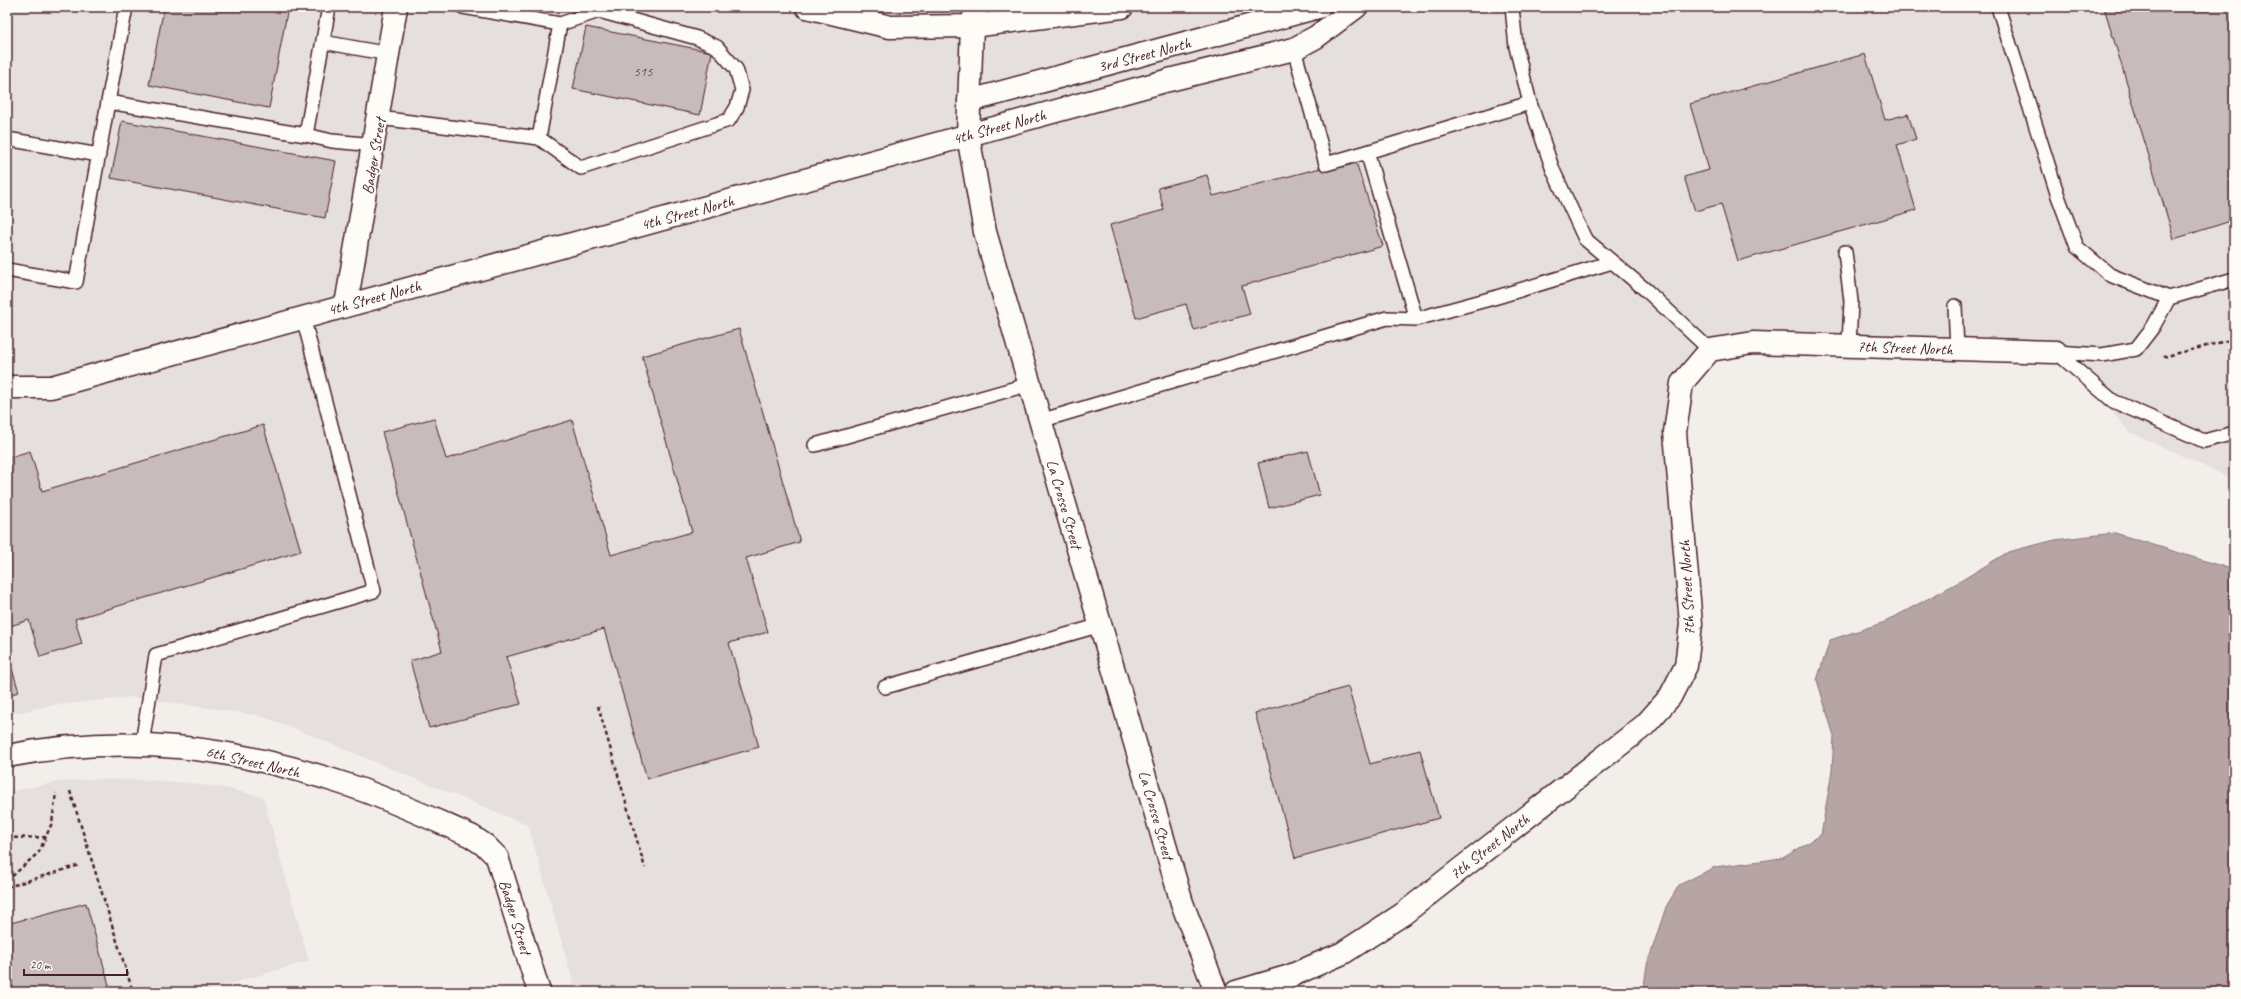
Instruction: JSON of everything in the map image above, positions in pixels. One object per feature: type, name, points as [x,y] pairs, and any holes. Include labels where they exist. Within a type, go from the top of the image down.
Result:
[{"type":"main road","name":"Badger Street","points":[[346,305],[375,145],[396,7]]},
{"type":"main road","points":[[807,7],[890,27],[974,17],[1122,7]]},
{"type":"main road","name":"3rd Street North","points":[[969,101],[1319,7]]},
{"type":"main road","name":"4th Street North","points":[[7,387],[51,387],[1169,80],[1294,49],[1316,37],[1356,7]]},
{"type":"main road","name":"La Crosse Street","points":[[974,17],[968,135],[985,232],[1182,903],[1216,992]]},
{"type":"main road","name":"7th Street North","points":[[1236,992],[1290,976],[1343,953],[1403,914],[1645,725],[1670,697],[1686,666],[1691,624],[1675,432],[1682,383],[1710,350],[1753,343],[2056,352]]},
{"type":"main road","name":"6th Street North","points":[[7,756],[81,745],[142,744],[209,749],[257,759],[352,787],[471,836],[486,846]]},
{"type":"main road","name":"Badger Street","points":[[486,846],[497,857],[504,875],[539,992]]},
{"type":"lane","points":[[7,270],[76,282],[126,7]]},
{"type":"lane","points":[[306,135],[329,7]]},
{"type":"lane","points":[[379,118],[539,138],[581,168],[729,120],[737,107],[742,90],[736,69],[717,47],[698,38],[599,11],[560,24],[462,7]]},
{"type":"lane","points":[[1512,7],[1516,47],[1530,104],[1553,170],[1585,239],[1647,291],[1710,350]]},
{"type":"lane","points":[[1998,7],[2058,196],[2077,247],[2110,275],[2169,298],[2234,279]]},
{"type":"lane","points":[[539,138],[560,24]]},
{"type":"lane","points":[[323,42],[389,54]]},
{"type":"lane","points":[[1294,49],[1326,164],[1530,104]]},
{"type":"lane","points":[[108,102],[306,135],[332,141],[375,145]]},
{"type":"lane","points":[[7,139],[99,155]]},
{"type":"lane","points":[[1367,152],[1416,319]]},
{"type":"lane","points":[[1845,252],[1851,301],[1850,346]]},
{"type":"lane","points":[[1040,421],[1386,318],[1416,319],[1497,297],[1612,262]]},
{"type":"lane","points":[[2056,352],[2102,354],[2136,349],[2153,328],[2169,298]]},
{"type":"lane","points":[[1956,306],[1957,349]]},
{"type":"lane","points":[[142,744],[156,655],[374,591],[303,317]]},
{"type":"lane","points":[[2056,352],[2114,401],[2204,442],[2234,433]]},
{"type":"lane","points":[[815,445],[1030,384]]},
{"type":"lane","points":[[885,687],[1101,625]]},
{"type":"path","points":[[598,706],[645,868]]},
{"type":"path","points":[[70,791],[133,992]]},
{"type":"path","points":[[7,881],[39,852],[52,823],[56,793]]},
{"type":"path","points":[[7,838],[47,837]]},
{"type":"path","points":[[7,887],[80,865]]},
{"type":"shaded area","points":[[7,7],[2234,7],[2234,480],[2130,432],[2056,352],[1710,350],[1682,383],[1691,624],[1670,697],[1403,914],[1236,992],[576,992],[528,825],[283,724],[256,715],[132,697],[47,706],[7,715]]},
{"type":"shaded area","points":[[2115,533],[2234,570],[2234,992],[1643,992],[1647,965],[1666,907],[1679,885],[1715,867],[1783,858],[1821,835],[1832,771],[1834,736],[1817,680],[1830,640],[1885,622],[1959,582],[2008,552],[2055,540]]},
{"type":"shaded area","points":[[92,779],[149,780],[188,783],[225,788],[263,797],[309,961],[201,992],[7,992],[7,792],[58,782]]},
{"type":"building","points":[[164,7],[288,7],[269,108],[149,85]]},
{"type":"building","points":[[2104,7],[2234,7],[2234,220],[2174,239]]},
{"type":"building","points":[[586,27],[712,52],[700,115],[573,89]]},
{"type":"building","points":[[1865,54],[1885,120],[1908,114],[1916,139],[1897,145],[1916,210],[1738,261],[1721,204],[1695,211],[1684,177],[1709,170],[1690,104]]},
{"type":"building","points":[[122,121],[336,161],[325,218],[111,178]]},
{"type":"building","points":[[1355,159],[1383,246],[1242,286],[1250,314],[1194,330],[1186,304],[1136,318],[1110,225],[1164,210],[1158,188],[1207,175],[1213,196]]},
{"type":"building","points":[[739,329],[800,542],[746,558],[768,632],[729,643],[759,747],[647,779],[604,629],[506,657],[521,704],[429,728],[410,661],[442,651],[382,432],[434,418],[446,459],[572,420],[611,555],[692,532],[642,356]]},
{"type":"building","points":[[263,425],[301,551],[75,619],[82,644],[40,657],[29,620],[7,627],[7,458],[30,451],[42,491]]},
{"type":"building","points":[[1308,451],[1320,495],[1269,508],[1258,463]]},
{"type":"building","points":[[7,652],[19,692],[7,695]]},
{"type":"building","points":[[1348,687],[1370,764],[1420,750],[1439,818],[1295,858],[1255,713]]},
{"type":"building","points":[[86,903],[111,992],[7,992],[7,924]]}]
